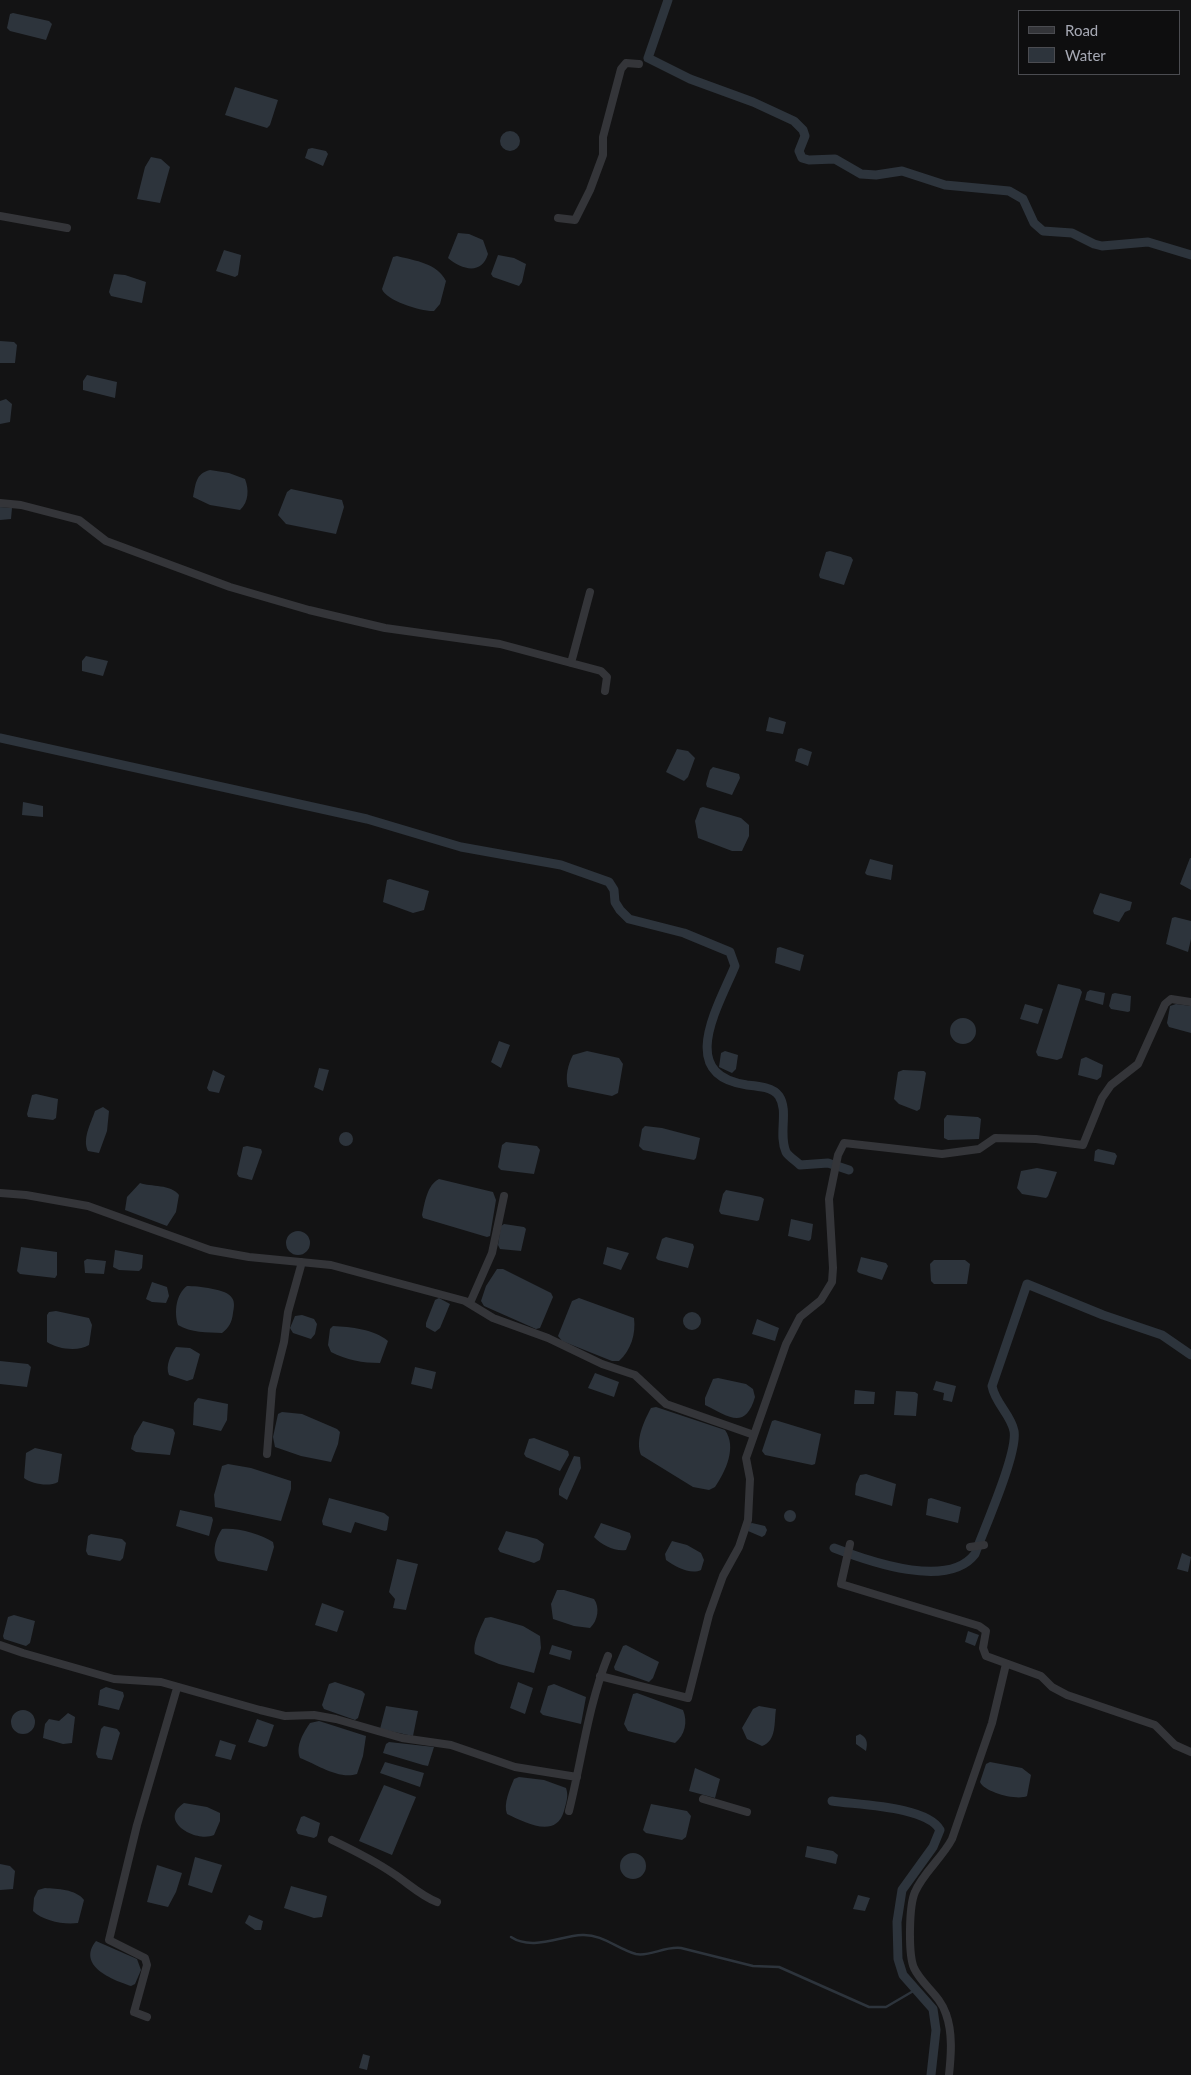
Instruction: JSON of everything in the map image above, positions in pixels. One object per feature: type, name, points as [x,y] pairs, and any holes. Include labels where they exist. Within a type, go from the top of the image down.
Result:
[{"type":"street","points":[[558,218],[575,220],[580,212],[603,156],[603,137],[621,69],[626,63],[639,64]]},
{"type":"street","points":[[0,216],[67,228]]},
{"type":"street","points":[[0,503],[30,507],[79,520],[106,542],[230,587],[309,610],[385,628],[500,644],[571,663],[606,674],[605,691]]},
{"type":"street","points":[[571,663],[590,592]]},
{"type":"street","points":[[600,1676],[688,1698],[709,1615],[723,1576],[739,1547],[748,1520],[750,1479],[746,1458],[786,1344],[794,1327],[800,1317],[822,1300],[832,1282],[833,1268],[829,1214],[833,1175],[838,1155],[844,1143],[850,1142],[928,1154],[979,1149],[995,1138],[1036,1139],[1083,1145],[1102,1098],[1111,1085],[1138,1064],[1165,1004],[1171,999],[1191,1002]]},
{"type":"street","points":[[0,1193],[26,1195],[88,1206],[210,1250],[250,1257],[331,1264],[470,1303],[493,1318],[548,1338],[602,1364],[635,1375],[666,1404],[754,1435]]},
{"type":"street","points":[[470,1303],[492,1252],[504,1196]]},
{"type":"street","points":[[267,1454],[272,1389],[284,1342],[288,1312],[302,1262]]},
{"type":"street","points":[[850,1544],[841,1584],[979,1626],[986,1631],[983,1653],[1006,1664],[1041,1676],[1052,1687],[1067,1695],[1155,1726],[1175,1745],[1191,1752]]},
{"type":"street","points":[[970,1547],[984,1545]]},
{"type":"street","points":[[0,1644],[114,1679],[161,1682],[177,1688],[285,1716],[314,1715],[336,1719],[384,1734],[451,1745],[515,1767],[577,1777]]},
{"type":"street","points":[[569,1811],[590,1710],[608,1656]]},
{"type":"street","points":[[949,2075],[950,2033],[947,2016],[942,2004],[914,1968],[911,1956],[912,1902],[920,1882],[944,1854],[952,1839],[980,1762],[1006,1664]]},
{"type":"street","points":[[147,2017],[134,2012],[147,1965],[145,1958],[108,1940],[137,1825],[177,1688]]},
{"type":"street","points":[[703,1799],[746,1812]]},
{"type":"street","points":[[332,1840],[395,1874],[422,1897],[437,1902]]},
{"type":"water","points":[[13,13],[49,21],[52,24],[46,40],[10,31],[7,28],[10,14]]},
{"type":"water","points":[[235,87],[278,100],[270,125],[267,128],[225,115]]},
{"type":"water","points":[[510,131],[517,134],[520,141],[517,148],[510,151],[503,148],[500,141],[503,134]]},
{"type":"water","points":[[308,149],[326,151],[328,154],[323,166],[305,158]]},
{"type":"water","points":[[151,157],[161,159],[170,167],[160,203],[137,199],[145,167]]},
{"type":"water","points":[[458,233],[469,234],[483,240],[488,254],[481,265],[476,268],[465,268],[448,258]]},
{"type":"water","points":[[224,250],[241,255],[238,275],[235,277],[216,271]]},
{"type":"water","points":[[498,255],[514,258],[526,264],[522,282],[519,286],[493,277],[491,274]]},
{"type":"water","points":[[397,256],[432,266],[442,275],[446,281],[440,304],[434,311],[405,305],[390,298],[382,289],[393,257]]},
{"type":"water","points":[[114,274],[125,275],[146,282],[142,303],[111,296],[109,292]]},
{"type":"water","points":[[0,341],[14,342],[17,345],[15,363],[0,363]]},
{"type":"water","points":[[87,375],[117,382],[115,398],[83,390],[83,381]]},
{"type":"water","points":[[6,399],[12,404],[10,422],[0,424],[0,401]]},
{"type":"water","points":[[210,470],[229,473],[245,479],[247,495],[245,503],[240,510],[210,505],[193,497],[199,477]]},
{"type":"water","points":[[291,489],[342,500],[344,507],[336,534],[286,524],[278,515],[287,492]]},
{"type":"water","points":[[0,507],[12,508],[11,519],[0,520]]},
{"type":"water","points":[[830,551],[851,557],[853,560],[844,585],[820,578],[819,575],[826,552]]},
{"type":"water","points":[[86,656],[108,661],[103,676],[82,671],[82,661]]},
{"type":"water","points":[[769,717],[786,722],[783,734],[766,731]]},
{"type":"water","points":[[801,748],[812,752],[808,766],[795,761],[798,749]]},
{"type":"water","points":[[677,749],[688,751],[695,758],[688,777],[684,781],[666,772]]},
{"type":"water","points":[[713,767],[739,774],[740,778],[732,795],[707,787],[706,784],[710,770]]},
{"type":"water","points":[[23,802],[43,806],[43,817],[22,815]]},
{"type":"water","points":[[703,807],[741,818],[749,825],[749,836],[742,851],[732,851],[698,838],[695,821],[700,808]]},
{"type":"water","points":[[1191,858],[1191,890],[1180,884]]},
{"type":"water","points":[[870,859],[893,865],[891,880],[865,873]]},
{"type":"water","points":[[390,879],[429,891],[424,910],[413,913],[383,902],[387,880]]},
{"type":"water","points":[[1100,893],[1132,902],[1130,910],[1125,912],[1119,922],[1094,914],[1093,911]]},
{"type":"water","points":[[1172,918],[1191,921],[1191,939],[1188,952],[1166,944]]},
{"type":"water","points":[[780,947],[804,955],[800,971],[775,963],[777,948]]},
{"type":"water","points":[[1058,984],[1080,989],[1082,992],[1062,1058],[1057,1060],[1038,1056],[1036,1052]]},
{"type":"water","points":[[1090,990],[1105,993],[1103,1005],[1085,1000],[1087,992]]},
{"type":"water","points":[[1112,994],[1131,996],[1130,1011],[1111,1009],[1109,1006]]},
{"type":"water","points":[[1025,1004],[1043,1009],[1038,1024],[1020,1019]]},
{"type":"water","points":[[1176,1004],[1191,1006],[1191,1033],[1169,1027],[1167,1023],[1170,1006]]},
{"type":"water","points":[[963,1018],[972,1022],[976,1031],[972,1040],[963,1044],[954,1040],[950,1031],[954,1022]]},
{"type":"water","points":[[499,1041],[510,1045],[501,1068],[491,1062]]},
{"type":"water","points":[[587,1051],[619,1058],[623,1064],[618,1093],[612,1096],[568,1087],[568,1071],[573,1055]]},
{"type":"water","points":[[725,1051],[738,1055],[736,1069],[732,1073],[719,1067],[721,1053]]},
{"type":"water","points":[[1086,1057],[1103,1065],[1101,1077],[1097,1080],[1078,1075],[1081,1059]]},
{"type":"water","points":[[319,1068],[329,1070],[323,1091],[314,1087]]},
{"type":"water","points":[[213,1070],[225,1076],[219,1093],[209,1091],[207,1088]]},
{"type":"water","points":[[903,1070],[924,1071],[926,1073],[920,1109],[917,1111],[899,1104],[894,1099],[898,1072]]},
{"type":"water","points":[[36,1094],[58,1099],[56,1118],[53,1120],[28,1117],[27,1114],[32,1095]]},
{"type":"water","points":[[103,1107],[109,1111],[107,1131],[99,1153],[88,1151],[86,1141],[89,1126],[95,1111]]},
{"type":"water","points":[[947,1115],[978,1117],[981,1119],[979,1139],[948,1140],[944,1138],[944,1119]]},
{"type":"water","points":[[645,1126],[662,1128],[700,1138],[696,1158],[694,1160],[643,1150],[639,1146],[642,1129]]},
{"type":"water","points":[[346,1132],[351,1134],[353,1139],[351,1144],[346,1146],[341,1144],[339,1139],[341,1134]]},
{"type":"water","points":[[506,1142],[537,1146],[540,1150],[534,1174],[501,1170],[498,1167],[502,1145]]},
{"type":"water","points":[[243,1147],[261,1149],[262,1152],[252,1180],[239,1177],[237,1174]]},
{"type":"water","points":[[1098,1149],[1115,1153],[1117,1156],[1114,1165],[1094,1161],[1095,1151]]},
{"type":"water","points":[[1037,1168],[1057,1172],[1046,1198],[1022,1194],[1017,1188],[1021,1171]]},
{"type":"water","points":[[439,1179],[493,1192],[496,1200],[490,1236],[487,1237],[423,1218],[427,1194],[432,1185]]},
{"type":"water","points":[[140,1183],[166,1187],[179,1195],[176,1212],[167,1226],[125,1210],[127,1197]]},
{"type":"water","points":[[726,1190],[764,1199],[759,1220],[721,1214],[719,1211],[723,1194]]},
{"type":"water","points":[[791,1219],[813,1224],[809,1241],[788,1236]]},
{"type":"water","points":[[504,1224],[524,1227],[526,1229],[521,1251],[500,1249],[498,1245],[501,1226]]},
{"type":"water","points":[[298,1231],[306,1235],[310,1243],[306,1251],[298,1255],[290,1251],[286,1243],[290,1235]]},
{"type":"water","points":[[666,1237],[693,1244],[694,1247],[688,1268],[656,1258],[662,1239]]},
{"type":"water","points":[[21,1247],[57,1252],[57,1275],[55,1278],[20,1274],[17,1271]]},
{"type":"water","points":[[607,1247],[629,1253],[621,1270],[603,1264]]},
{"type":"water","points":[[115,1250],[143,1255],[142,1268],[139,1271],[119,1270],[113,1267]]},
{"type":"water","points":[[861,1257],[886,1263],[888,1266],[882,1280],[857,1271]]},
{"type":"water","points":[[87,1259],[106,1261],[104,1274],[85,1273],[84,1261]]},
{"type":"water","points":[[934,1260],[965,1260],[970,1264],[967,1284],[934,1284],[931,1281],[930,1264]]},
{"type":"water","points":[[497,1269],[503,1269],[551,1293],[553,1297],[540,1328],[536,1329],[484,1306],[481,1301],[486,1286]]},
{"type":"water","points":[[152,1282],[167,1287],[169,1296],[166,1303],[152,1302],[146,1299]]},
{"type":"water","points":[[187,1286],[219,1290],[232,1298],[234,1305],[232,1319],[222,1333],[194,1331],[178,1325],[176,1315],[178,1298]]},
{"type":"water","points":[[439,1298],[450,1304],[440,1328],[435,1332],[426,1327],[426,1323],[435,1300]]},
{"type":"water","points":[[579,1298],[634,1318],[632,1341],[627,1352],[619,1361],[612,1361],[562,1341],[558,1336],[572,1301]]},
{"type":"water","points":[[56,1311],[89,1318],[92,1325],[89,1345],[68,1349],[47,1342],[47,1315],[49,1312]]},
{"type":"water","points":[[692,1312],[700,1317],[701,1321],[696,1329],[692,1330],[684,1325],[683,1321],[688,1313]]},
{"type":"water","points":[[302,1315],[314,1319],[317,1324],[315,1334],[311,1339],[293,1333],[290,1328],[295,1316]]},
{"type":"water","points":[[757,1319],[779,1328],[775,1341],[752,1334]]},
{"type":"water","points":[[333,1326],[369,1331],[388,1341],[380,1363],[355,1360],[331,1352],[328,1345],[330,1329]]},
{"type":"water","points":[[176,1347],[190,1348],[200,1354],[193,1379],[187,1381],[169,1375],[168,1364]]},
{"type":"water","points":[[0,1361],[28,1364],[31,1367],[27,1387],[0,1384]]},
{"type":"water","points":[[415,1367],[436,1372],[432,1389],[411,1384]]},
{"type":"water","points":[[595,1373],[619,1382],[614,1397],[588,1388]]},
{"type":"water","points":[[718,1378],[746,1384],[753,1389],[755,1397],[751,1408],[746,1414],[735,1418],[705,1405],[705,1398],[713,1379]]},
{"type":"water","points":[[936,1381],[956,1386],[952,1402],[943,1400],[944,1393],[933,1390]]},
{"type":"water","points":[[855,1390],[875,1392],[874,1404],[854,1404]]},
{"type":"water","points":[[896,1391],[915,1392],[918,1394],[916,1416],[894,1415]]},
{"type":"water","points":[[198,1398],[228,1404],[227,1420],[221,1431],[193,1425],[194,1403]]},
{"type":"water","points":[[656,1407],[725,1430],[730,1444],[729,1459],[715,1487],[709,1490],[693,1487],[641,1455],[639,1443],[641,1431],[651,1408]]},
{"type":"water","points":[[282,1412],[302,1414],[340,1432],[338,1444],[331,1462],[301,1456],[275,1447],[273,1437],[278,1414]]},
{"type":"water","points":[[775,1420],[821,1434],[815,1464],[812,1465],[765,1455],[762,1451],[772,1421]]},
{"type":"water","points":[[143,1421],[173,1429],[175,1433],[170,1455],[136,1452],[131,1449],[134,1436]]},
{"type":"water","points":[[534,1438],[568,1451],[569,1455],[560,1471],[526,1457],[524,1454],[529,1439]]},
{"type":"water","points":[[35,1448],[62,1454],[58,1482],[54,1484],[41,1484],[24,1478],[26,1453]]},
{"type":"water","points":[[574,1456],[580,1457],[581,1468],[567,1500],[559,1495],[559,1489]]},
{"type":"water","points":[[228,1464],[251,1468],[291,1481],[291,1489],[281,1521],[215,1507],[214,1495],[222,1466]]},
{"type":"water","points":[[866,1474],[896,1484],[892,1506],[855,1495],[856,1484],[860,1475]]},
{"type":"water","points":[[329,1498],[384,1513],[389,1517],[387,1530],[355,1522],[351,1533],[323,1525],[322,1521]]},
{"type":"water","points":[[931,1498],[961,1507],[958,1523],[926,1515],[928,1499]]},
{"type":"water","points":[[180,1510],[212,1517],[209,1536],[176,1526]]},
{"type":"water","points":[[788,1510],[792,1510],[796,1516],[792,1522],[788,1522],[784,1518],[784,1514]]},
{"type":"water","points":[[601,1523],[630,1533],[631,1537],[626,1550],[609,1547],[594,1537]]},
{"type":"water","points":[[749,1524],[765,1526],[767,1530],[765,1535],[762,1537],[748,1531]]},
{"type":"water","points":[[222,1529],[248,1532],[273,1542],[274,1547],[267,1571],[218,1561],[215,1545]]},
{"type":"water","points":[[506,1531],[537,1539],[544,1544],[540,1560],[534,1563],[500,1552],[498,1549]]},
{"type":"water","points":[[91,1534],[122,1539],[126,1543],[123,1558],[120,1561],[88,1555],[86,1551],[88,1536]]},
{"type":"water","points":[[672,1541],[687,1545],[701,1553],[704,1560],[701,1570],[688,1571],[678,1568],[666,1560],[665,1554]]},
{"type":"water","points":[[1182,1553],[1191,1557],[1188,1572],[1177,1569]]},
{"type":"water","points":[[397,1559],[418,1564],[406,1610],[393,1608],[395,1599],[389,1592]]},
{"type":"water","points":[[557,1590],[564,1590],[594,1599],[597,1606],[597,1614],[595,1622],[590,1628],[574,1626],[553,1619],[551,1604]]},
{"type":"water","points":[[322,1603],[344,1611],[337,1632],[315,1625]]},
{"type":"water","points":[[14,1615],[35,1621],[30,1643],[26,1646],[4,1639],[3,1636],[8,1617]]},
{"type":"water","points":[[491,1617],[523,1626],[540,1636],[541,1648],[534,1673],[499,1664],[475,1654],[474,1650],[479,1631],[485,1618]]},
{"type":"water","points":[[968,1631],[979,1635],[975,1646],[965,1642]]},
{"type":"water","points":[[552,1645],[572,1651],[570,1660],[549,1654]]},
{"type":"water","points":[[626,1645],[659,1662],[653,1678],[649,1682],[615,1670],[614,1667],[623,1646]]},
{"type":"water","points":[[335,1682],[362,1691],[365,1694],[358,1718],[355,1720],[324,1709],[322,1705],[329,1684]]},
{"type":"water","points":[[518,1682],[533,1688],[525,1714],[510,1708]]},
{"type":"water","points":[[554,1684],[586,1697],[581,1724],[543,1715],[540,1712],[548,1686]]},
{"type":"water","points":[[106,1687],[123,1692],[124,1696],[119,1710],[98,1705],[100,1690]]},
{"type":"water","points":[[637,1693],[683,1710],[685,1728],[675,1743],[628,1731],[624,1724],[633,1694]]},
{"type":"water","points":[[386,1706],[418,1711],[413,1736],[380,1729]]},
{"type":"water","points":[[759,1706],[776,1709],[772,1736],[767,1744],[762,1746],[747,1739],[742,1728],[753,1709]]},
{"type":"water","points":[[23,1710],[32,1713],[35,1722],[32,1731],[23,1734],[14,1731],[11,1722],[14,1713]]},
{"type":"water","points":[[68,1713],[75,1717],[72,1743],[63,1744],[43,1738],[45,1724],[49,1719],[59,1721]]},
{"type":"water","points":[[257,1719],[274,1725],[267,1746],[264,1747],[248,1742]]},
{"type":"water","points":[[319,1721],[366,1736],[363,1756],[357,1774],[343,1775],[335,1773],[300,1758],[299,1744],[303,1735],[310,1723]]},
{"type":"water","points":[[104,1726],[117,1729],[120,1733],[112,1760],[98,1758],[96,1754],[101,1729]]},
{"type":"water","points":[[860,1734],[866,1741],[866,1751],[856,1744],[856,1736]]},
{"type":"water","points":[[220,1740],[236,1745],[231,1760],[215,1756]]},
{"type":"water","points":[[389,1742],[434,1747],[428,1766],[383,1753],[386,1744]]},
{"type":"water","points":[[385,1762],[424,1773],[420,1787],[380,1773]]},
{"type":"water","points":[[990,1762],[1022,1768],[1031,1775],[1027,1796],[1001,1795],[983,1786],[980,1782],[986,1764]]},
{"type":"water","points":[[695,1768],[720,1779],[715,1798],[689,1791]]},
{"type":"water","points":[[519,1777],[544,1780],[566,1788],[567,1797],[560,1820],[554,1825],[547,1827],[531,1824],[507,1814],[506,1801],[514,1779]]},
{"type":"water","points":[[384,1785],[416,1797],[392,1855],[359,1841]]},
{"type":"water","points":[[184,1803],[207,1807],[220,1813],[220,1821],[214,1835],[198,1836],[182,1829],[175,1817],[177,1810]]},
{"type":"water","points":[[651,1804],[687,1811],[691,1816],[686,1837],[682,1840],[646,1833],[643,1830]]},
{"type":"water","points":[[304,1816],[320,1823],[317,1836],[314,1838],[298,1834],[296,1830],[301,1817]]},
{"type":"water","points":[[807,1846],[833,1851],[838,1855],[836,1864],[805,1857]]},
{"type":"water","points":[[633,1853],[642,1857],[646,1866],[642,1875],[633,1879],[624,1875],[620,1866],[624,1857]]},
{"type":"water","points":[[195,1857],[222,1865],[212,1893],[188,1885]]},
{"type":"water","points":[[0,1864],[10,1866],[15,1871],[13,1889],[0,1890]]},
{"type":"water","points":[[157,1865],[182,1873],[176,1892],[168,1907],[147,1902]]},
{"type":"water","points":[[291,1886],[327,1896],[322,1917],[314,1918],[284,1908]]},
{"type":"water","points":[[45,1888],[61,1889],[81,1896],[84,1900],[78,1923],[54,1921],[42,1917],[33,1911],[34,1898],[38,1890]]},
{"type":"water","points":[[858,1895],[870,1898],[865,1911],[853,1909]]},
{"type":"water","points":[[249,1915],[263,1921],[261,1930],[255,1930],[245,1923]]},
{"type":"water","points":[[96,1941],[137,1959],[141,1970],[135,1984],[131,1986],[99,1971],[90,1958],[91,1950]]},
{"type":"water","points":[[363,2054],[370,2056],[367,2070],[359,2068]]},
{"type":"waterway","points":[[668,0],[648,58],[690,79],[753,102],[794,121],[803,130],[805,136],[799,151],[802,158],[809,160],[835,159],[861,174],[876,175],[902,171],[945,185],[1009,191],[1023,199],[1034,223],[1043,231],[1072,233],[1102,246],[1148,242],[1191,255]]},
{"type":"waterway","points":[[0,738],[367,819],[461,847],[561,865],[609,882],[614,890],[615,902],[629,919],[684,933],[730,952],[735,966],[720,1000],[708,1037],[708,1054],[713,1068],[725,1079],[764,1088],[773,1091],[779,1096],[783,1109],[783,1138],[786,1152],[800,1165],[828,1163],[849,1170]]},
{"type":"waterway","points":[[834,1548],[886,1565],[927,1571],[946,1570],[963,1565],[975,1554],[1006,1473],[1014,1442],[1012,1425],[996,1398],[992,1386],[1027,1284],[1103,1315],[1162,1335],[1191,1355]]},
{"type":"waterway","points":[[832,1801],[907,1811],[933,1822],[940,1830],[933,1847],[902,1890],[897,1922],[898,1959],[903,1975],[933,2009],[936,2030],[931,2075]]},
{"type":"waterway","points":[[511,1937],[519,1941],[537,1943],[573,1936],[590,1935],[641,1955],[681,1948],[753,1966],[779,1967],[869,2007],[886,2007],[915,1990]]}]
